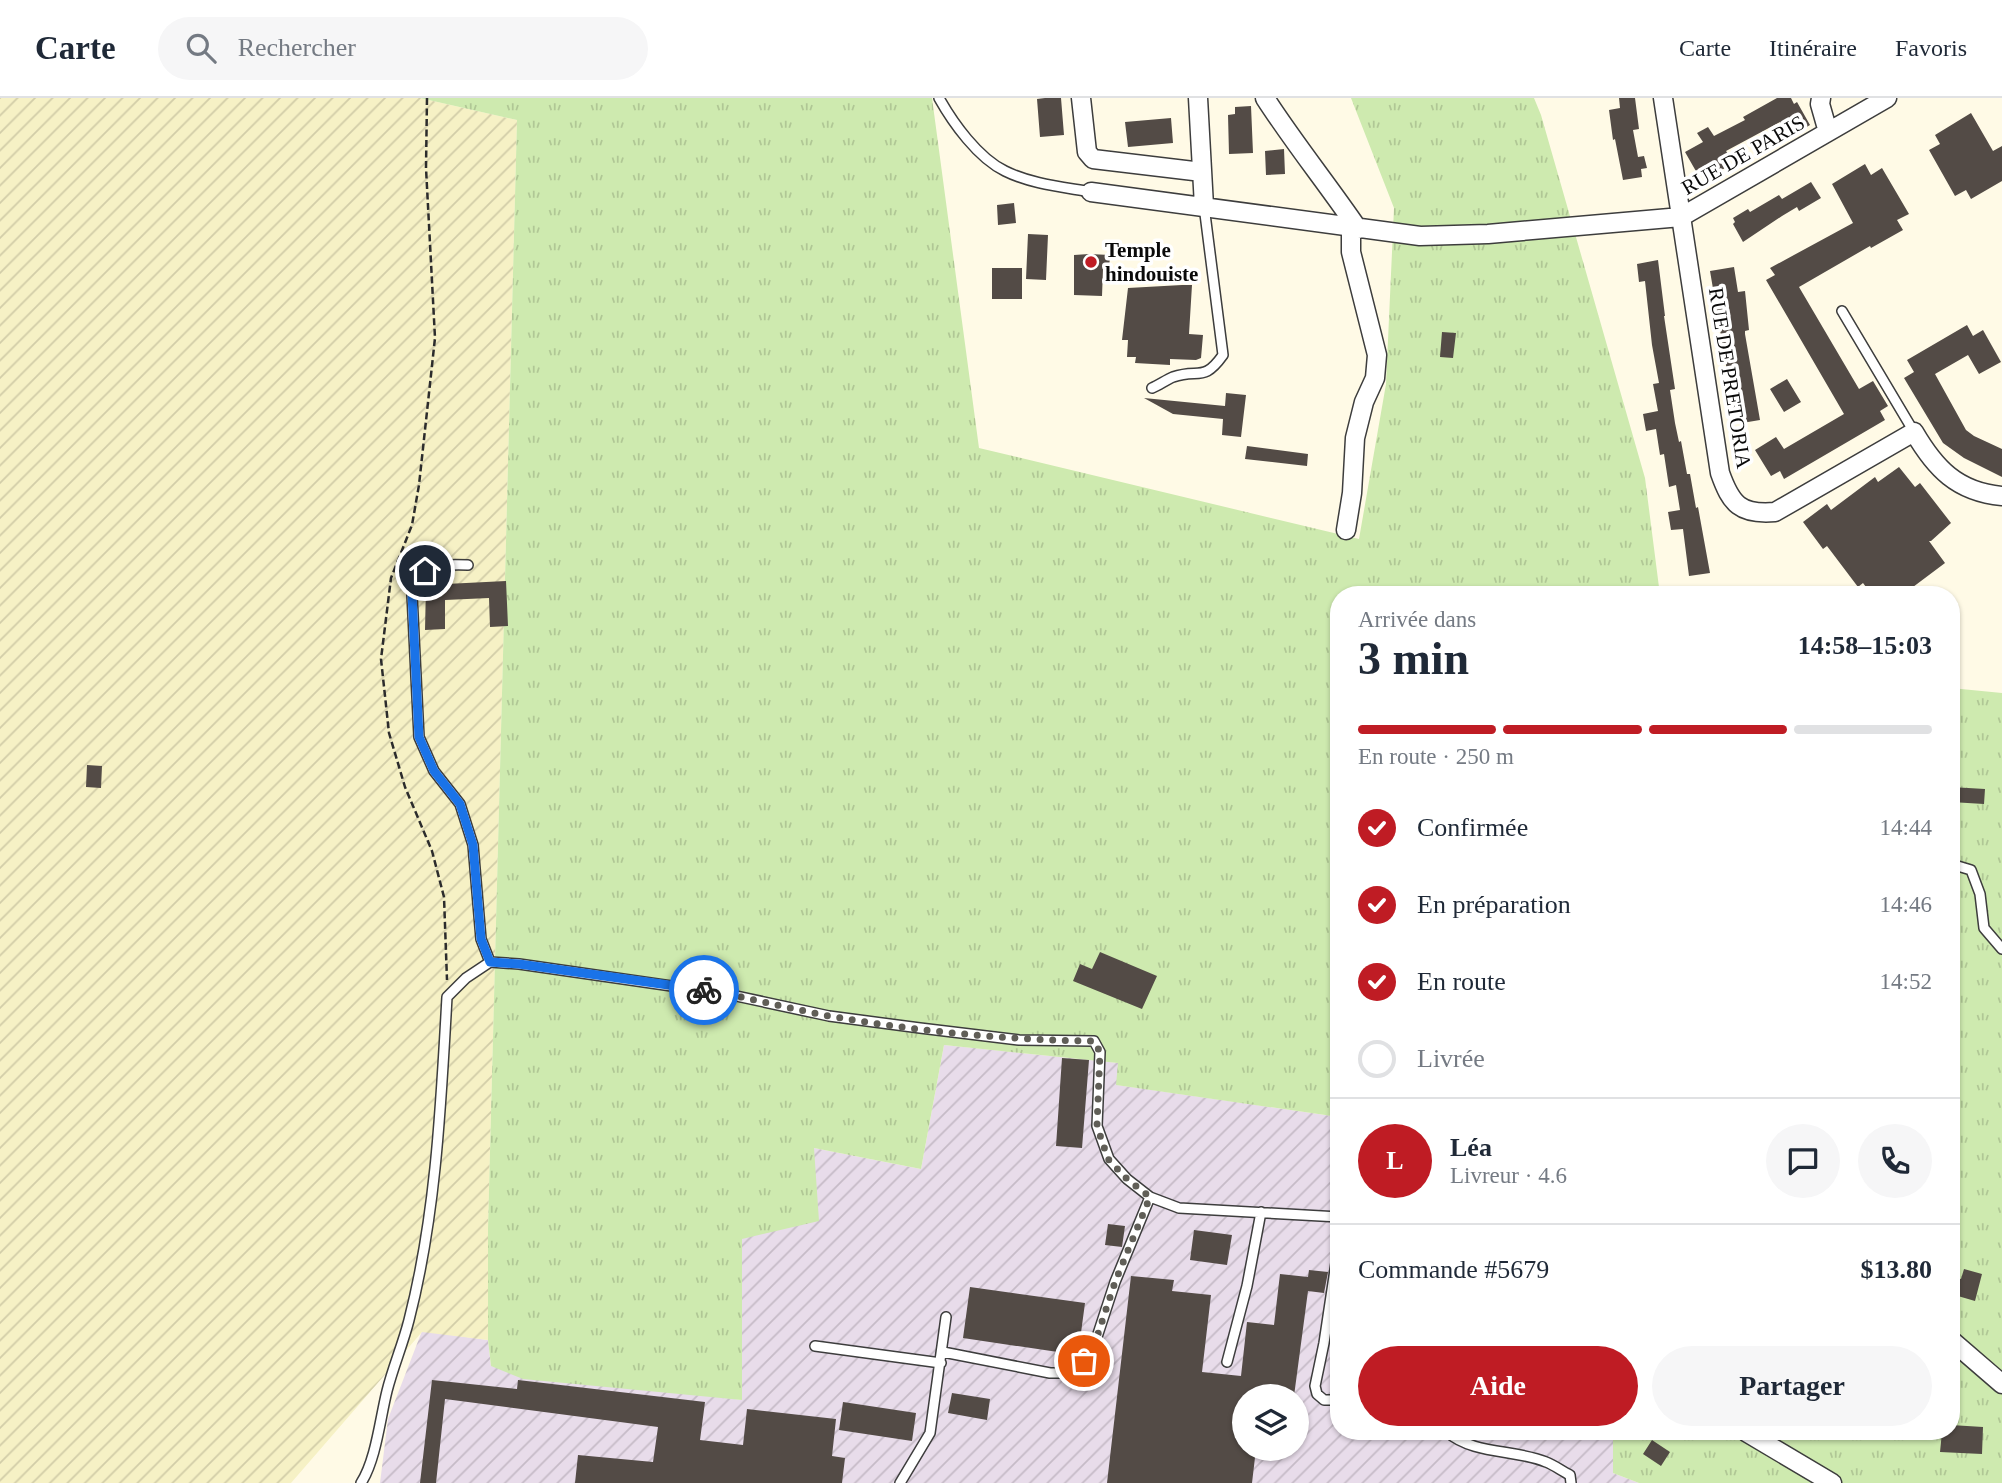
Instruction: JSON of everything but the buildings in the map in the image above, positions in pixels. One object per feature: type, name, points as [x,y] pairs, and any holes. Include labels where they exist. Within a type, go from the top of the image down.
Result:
[{"type":"street","points":[[1081,98],[1087,152],[1093,159],[1202,172]]},
{"type":"street","points":[[1198,98],[1204,206]]},
{"type":"street","points":[[1265,98],[1292,140],[1328,186],[1354,229],[1350,252],[1377,355],[1375,378],[1364,402],[1356,438],[1346,530]]},
{"type":"street","name":"RUE DE PRETORIA","points":[[1663,98],[1720,473],[1727,493],[1740,508],[1756,514],[1774,512],[1914,432]]},
{"type":"street","name":"RUE DE PARIS","points":[[1821,98],[1820,104],[1828,132]]},
{"type":"street","name":"RUE DE PARIS","points":[[1681,217],[1887,98]]},
{"type":"street","points":[[1091,192],[1420,236],[1488,234],[1681,217]]},
{"type":"street","points":[[1914,432],[1927,454],[1944,474],[1967,487],[2002,496]]},
{"type":"street","points":[[1960,1348],[2002,1384]]},
{"type":"street","points":[[1759,1440],[1832,1483]]},
{"type":"lane","points":[[939,98],[956,126],[1003,171],[1033,181],[1091,192]]},
{"type":"lane","points":[[1152,388],[1174,377],[1196,375],[1213,369],[1223,355],[1204,206]]},
{"type":"lane","points":[[1842,311],[1914,432]]},
{"type":"lane","points":[[468,565],[443,565],[425,571],[416,582],[412,594],[415,678],[419,737],[434,771],[460,804],[473,845],[481,939],[490,962]]},
{"type":"lane","points":[[1960,867],[1971,870],[1980,894],[1984,928],[2002,948]]},
{"type":"lane","points":[[361,1483],[370,1461],[389,1383],[409,1320],[425,1235],[439,1137],[447,997],[466,978],[490,962],[634,979],[727,994],[829,1016],[920,1028],[1019,1040],[1094,1041],[1100,1052],[1097,1126],[1108,1159],[1150,1197],[1179,1208],[1330,1217]]},
{"type":"lane","points":[[943,1352],[1050,1373],[1066,1373],[1084,1361],[1096,1340],[1115,1282],[1150,1197]]},
{"type":"lane","points":[[1227,1363],[1247,1286],[1261,1213]]},
{"type":"lane","points":[[1330,1303],[1315,1386],[1317,1394],[1330,1400]]},
{"type":"lane","points":[[901,1483],[930,1433],[946,1317]]},
{"type":"lane","points":[[815,1346],[941,1363]]},
{"type":"lane","points":[[1462,1440],[1490,1450],[1545,1461],[1570,1475],[1572,1483]]},
{"type":"path","points":[[427,98],[426,168],[435,338],[419,485],[412,525],[391,578],[381,659],[388,733],[405,787],[432,851],[444,897],[447,997]]},
{"type":"shaded area","points":[[0,98],[420,98],[517,120],[488,1228],[488,1340],[422,1332],[291,1483],[0,1483]]},
{"type":"shaded area","points":[[944,1045],[1119,1063],[1117,1085],[1330,1116],[1330,1440],[1613,1440],[1613,1473],[1639,1483],[380,1483],[388,1419],[422,1331],[488,1340],[491,1366],[742,1400],[742,1239],[814,1148],[921,1169]]},
{"type":"green space","points":[[420,98],[932,98],[979,448],[1359,539],[1386,384],[1394,208],[1351,98],[1534,98],[1645,478],[1659,586],[1330,586],[1330,1116],[1116,1085],[1118,1063],[944,1045],[921,1169],[814,1148],[819,1221],[742,1239],[742,1400],[523,1379],[491,1366],[488,1340],[488,1228],[517,120]]},
{"type":"green space","points":[[1960,689],[2002,693],[2002,1483],[1639,1483],[1613,1473],[1613,1440],[1960,1440]]},
{"type":"way so far","points":[[704,990],[829,1016],[920,1028],[1019,1040],[1094,1041],[1100,1052],[1097,1126],[1108,1159],[1150,1197],[1115,1282],[1096,1340],[1084,1361]]},
{"type":"place","name":"Temple hindouiste","points":[[1091,262]]},
{"type":"route","points":[[425,571],[416,582],[412,594],[419,737],[434,771],[460,804],[473,845],[481,939],[490,962],[704,990]]}]
